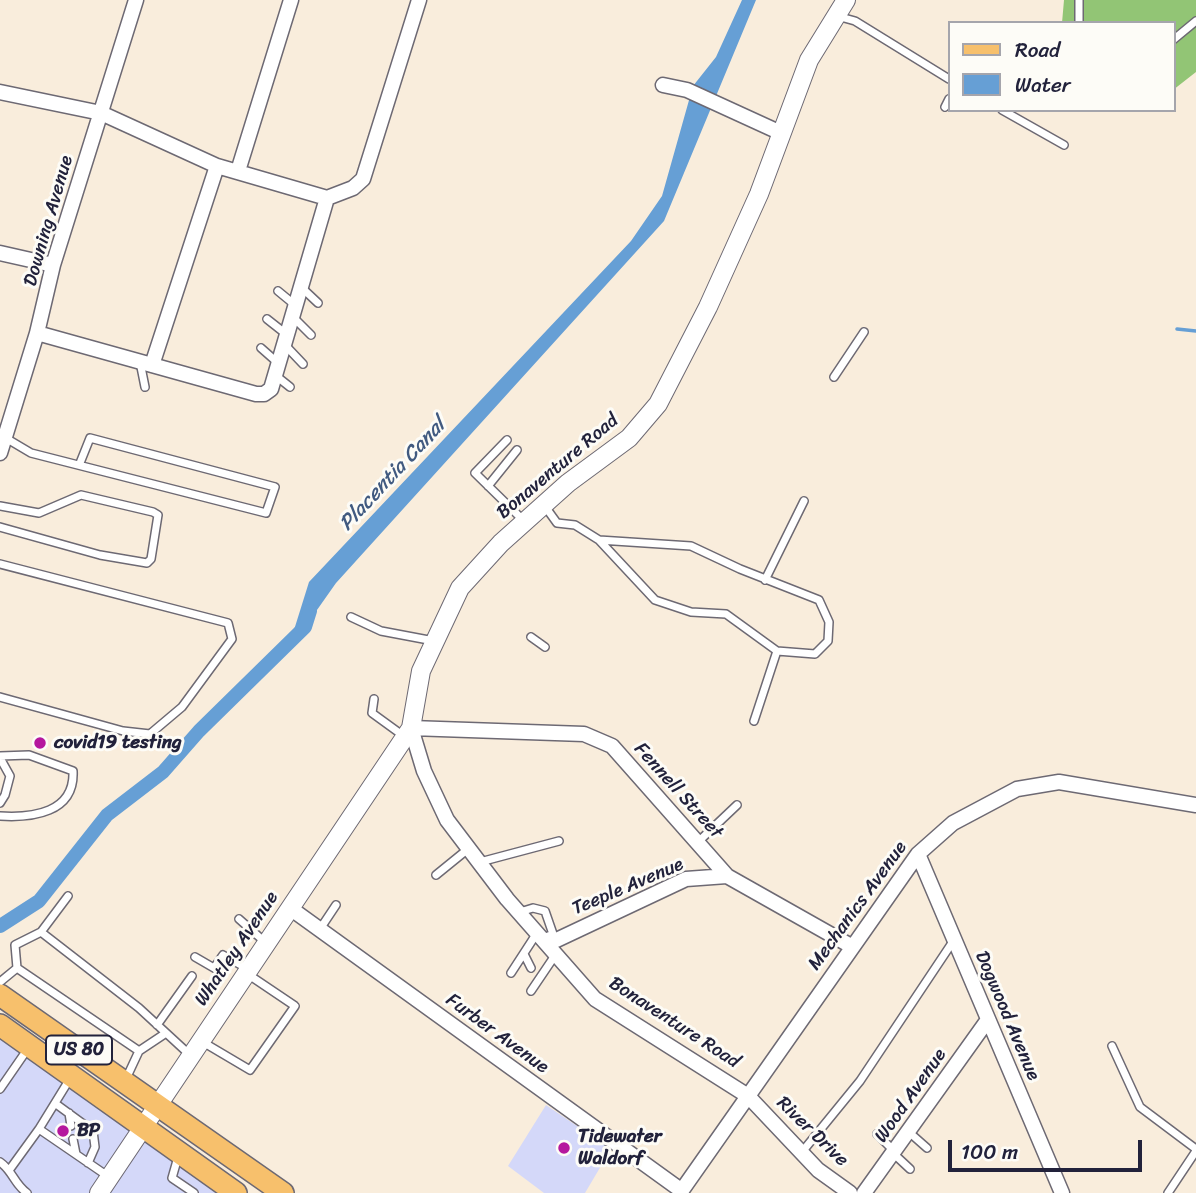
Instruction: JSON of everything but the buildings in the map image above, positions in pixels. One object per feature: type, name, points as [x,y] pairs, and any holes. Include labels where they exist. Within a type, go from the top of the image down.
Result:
[{"type":"main road","name":"US 80","points":[[0,995],[283,1193]]},
{"type":"main road","name":"US 80","points":[[0,1025],[179,1153],[225,1190]]},
{"type":"street","name":"Downing Avenue","points":[[0,453],[2,437],[37,333],[53,265],[136,0]]},
{"type":"street","points":[[238,171],[291,0]]},
{"type":"street","points":[[0,92],[101,113],[217,166],[327,198],[353,188],[363,179],[419,0]]},
{"type":"street","name":"Bonaventure Road","points":[[748,1096],[595,999],[519,913],[447,820],[408,733],[421,671],[460,588],[544,504],[629,438],[658,404],[708,307],[759,194],[809,60],[846,0]]},
{"type":"street","points":[[663,85],[687,90],[782,133]]},
{"type":"street","points":[[146,363],[217,166]]},
{"type":"street","points":[[37,333],[264,394],[271,389],[327,198]]},
{"type":"street","points":[[0,253],[53,265]]},
{"type":"street","name":"Fennell Street","points":[[408,733],[584,734],[611,746],[636,765],[727,876],[851,946]]},
{"type":"street","name":"Whatley Avenue","points":[[104,1185],[408,733]]},
{"type":"street","name":"Mechanics Avenue","points":[[681,1192],[918,854],[953,823],[1017,789],[1059,782],[1196,805]]},
{"type":"street","name":"Dogwood Avenue","points":[[918,854],[1062,1193]]},
{"type":"street","name":"Teeple Avenue","points":[[546,942],[686,879],[727,876]]},
{"type":"street","name":"Furber Avenue","points":[[290,908],[681,1192]]},
{"type":"street","name":"Wood Avenue","points":[[864,1193],[910,1133],[987,1021]]},
{"type":"street","name":"River Drive","points":[[748,1096],[845,1192]]},
{"type":"lane","points":[[1079,0],[1079,21]]},
{"type":"lane","points":[[836,16],[855,21],[948,78]]},
{"type":"lane","points":[[1175,38],[1196,21]]},
{"type":"lane","points":[[945,107],[948,101]]},
{"type":"lane","points":[[1006,112],[1065,145]]},
{"type":"lane","points":[[301,287],[318,303]]},
{"type":"lane","points":[[278,291],[311,335]]},
{"type":"lane","points":[[267,319],[303,364]]},
{"type":"lane","points":[[834,377],[864,332]]},
{"type":"lane","points":[[261,348],[290,387]]},
{"type":"lane","points":[[145,387],[146,363]]},
{"type":"lane","points":[[2,437],[31,453],[80,463],[266,513],[275,486],[90,438],[80,463]]},
{"type":"lane","points":[[507,440],[475,473],[525,521]]},
{"type":"lane","points":[[488,486],[516,450]]},
{"type":"lane","points":[[0,506],[39,513],[81,495],[153,512],[158,515],[158,522],[151,559],[147,563],[100,555],[0,527]]},
{"type":"lane","points":[[765,580],[804,501]]},
{"type":"lane","points":[[544,504],[557,523],[575,525],[599,540],[655,600],[691,612],[726,614],[777,651],[815,654],[828,641],[830,622],[819,600],[765,580],[691,546],[599,540]]},
{"type":"lane","points":[[0,564],[228,623],[232,639],[182,707],[150,734],[123,731],[0,697]]},
{"type":"lane","points":[[351,617],[380,631],[435,641]]},
{"type":"lane","points":[[531,637],[545,648]]},
{"type":"lane","points":[[754,722],[777,651]]},
{"type":"lane","points":[[374,699],[372,713],[408,733]]},
{"type":"lane","points":[[0,757],[29,755],[73,771],[74,785],[63,803],[31,818],[0,816]]},
{"type":"lane","points":[[0,757],[10,770],[10,776],[0,803]]},
{"type":"lane","points":[[698,842],[737,805]]},
{"type":"lane","points":[[479,862],[559,841]]},
{"type":"lane","points":[[436,875],[468,849]]},
{"type":"lane","points":[[17,968],[15,945],[41,932],[68,895]]},
{"type":"lane","points":[[320,929],[336,905]]},
{"type":"lane","points":[[239,919],[266,943]]},
{"type":"lane","points":[[41,932],[157,1025],[190,1056]]},
{"type":"lane","points":[[802,1152],[860,1081],[954,940]]},
{"type":"lane","points":[[511,973],[524,954],[546,942]]},
{"type":"lane","points":[[531,991],[546,942]]},
{"type":"lane","points":[[524,954],[531,968]]},
{"type":"lane","points":[[195,957],[214,968],[223,955],[295,1006],[250,1070],[201,1040]]},
{"type":"lane","points":[[0,982],[17,968]]},
{"type":"lane","points":[[17,968],[139,1051]]},
{"type":"lane","points":[[157,1025],[192,976]]},
{"type":"lane","points":[[125,1081],[139,1051],[166,1033]]},
{"type":"lane","points":[[0,1089],[30,1046]]},
{"type":"lane","points":[[1112,1046],[1140,1107],[1196,1150],[1168,1193]]},
{"type":"lane","points":[[10,1169],[40,1129],[71,1076]]},
{"type":"lane","points":[[56,1104],[93,1131],[95,1147],[88,1163]]},
{"type":"lane","points":[[69,1113],[71,1126]]},
{"type":"lane","points":[[40,1129],[88,1163],[104,1185]]},
{"type":"lane","points":[[910,1133],[927,1148]]},
{"type":"lane","points":[[877,1134],[910,1169]]},
{"type":"lane","points":[[73,1139],[76,1154]]},
{"type":"lane","points":[[179,1153],[172,1175],[194,1193]]},
{"type":"lane","points":[[0,1162],[10,1169],[15,1184],[27,1193]]},
{"type":"shaded area","points":[[0,1033],[225,1193],[0,1193]]},
{"type":"shaded area","name":"Tidewater Waldorf","points":[[546,1105],[611,1149],[585,1193],[544,1193],[508,1166]]},
{"type":"green space","points":[[1064,0],[1196,0],[1196,72],[1175,88],[1175,21],[1062,21]]},
{"type":"water","points":[[742,0],[756,0],[664,221],[336,583],[305,627],[199,731],[294,630],[309,582],[631,241],[662,196],[693,86],[716,57]]},
{"type":"waterway","points":[[1177,329],[1196,331]]},
{"type":"waterway","name":"Placentia Canal","points":[[0,926],[39,901],[107,815],[163,772],[199,731],[305,627],[310,611]]},
{"type":"place","name":"covid19 testing","points":[[40,743]]},
{"type":"place","name":"BP","points":[[63,1131]]},
{"type":"place","name":"Tidewater Waldorf","points":[[564,1148]]}]
